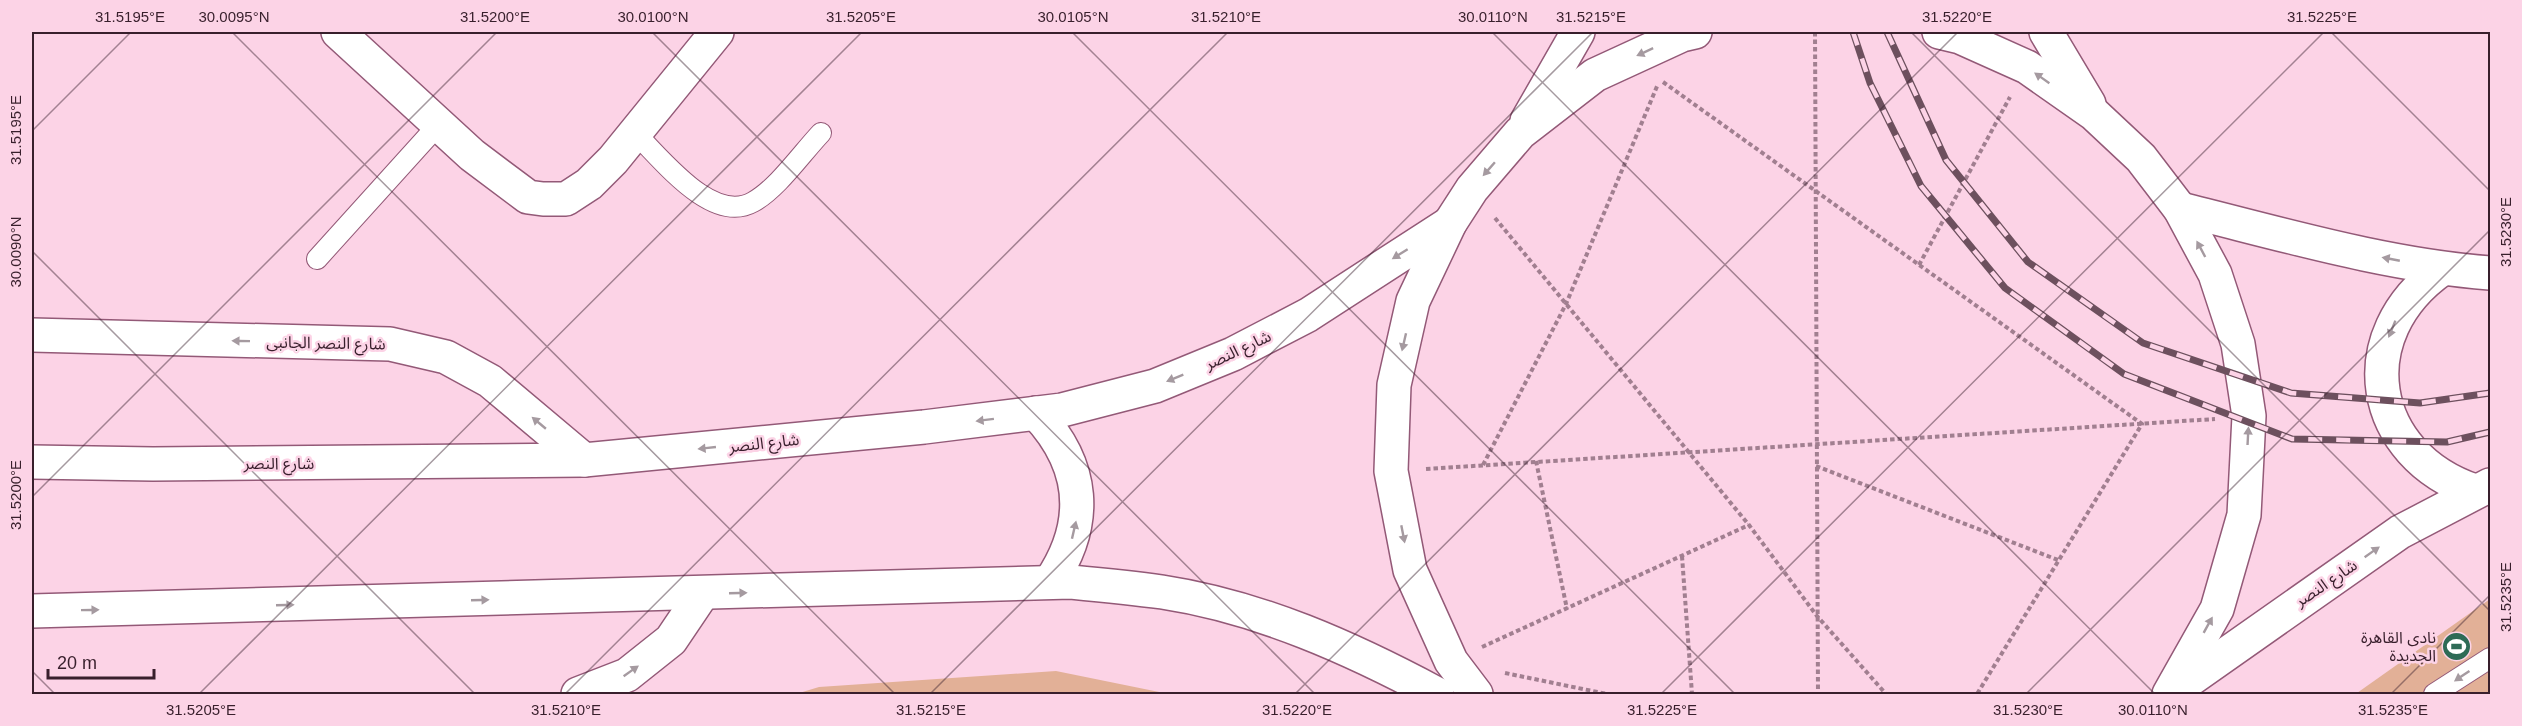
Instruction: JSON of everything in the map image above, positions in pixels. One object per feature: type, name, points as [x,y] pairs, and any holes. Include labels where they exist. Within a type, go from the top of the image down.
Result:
[{"type":"main road","points":[[338,32],[503,180],[528,197],[543,199],[566,199],[589,184],[635,133],[717,32]]},
{"type":"main road","points":[[1476,694],[1451,661],[1410,570],[1391,471],[1394,385],[1413,301],[1450,223],[1472,189],[1520,133],[1578,32]]},
{"type":"main road","points":[[1520,133],[1596,75],[1682,34],[1695,32]]},
{"type":"main road","points":[[1939,32],[1960,37],[2027,67],[2094,114],[2141,158],[2180,209],[2215,274],[2238,344],[2248,416],[2244,515],[2217,609],[2169,694]]},
{"type":"main road","points":[[2046,32],[2094,114]]},
{"type":"main road","points":[[2180,209],[2365,254],[2442,269],[2490,273]]},
{"type":"main road","name":"شارع النصر","points":[[32,462],[165,464],[584,460],[1062,410],[1155,386],[1233,354],[1308,315],[1450,223]]},
{"type":"main road","points":[[2442,269],[2412,295],[2394,321],[2386,343],[2382,367],[2384,391],[2389,414],[2400,436],[2414,455],[2452,484],[2483,488]]},
{"type":"main road","name":"شارع النصر الجانبى","points":[[32,335],[390,344],[446,357],[490,381],[584,460]]},
{"type":"main road","points":[[1036,413],[1052,430],[1064,451],[1077,495],[1077,518],[1072,541],[1063,563],[1050,582]]},
{"type":"main road","name":"شارع النصر","points":[[2169,694],[2400,532],[2483,488]]},
{"type":"main road","points":[[32,611],[702,594],[985,582],[1071,582],[1164,592],[1256,614],[1344,647],[1437,694]]},
{"type":"main road","points":[[578,694],[627,675],[662,647],[670,640],[702,594]]},
{"type":"lane","points":[[317,259],[439,124]]},
{"type":"lane","points":[[635,133],[701,196],[717,205],[735,207],[752,202],[767,191],[821,133]]},
{"type":"lane","points":[[2434,694],[2490,658]]},
{"type":"path","points":[[1815,32],[1818,694]]},
{"type":"path","points":[[1919,265],[2027,67]]},
{"type":"path","points":[[1483,465],[1566,304],[1660,80],[1815,188],[2142,424]]},
{"type":"path","points":[[1472,189],[1749,525],[1817,616],[1887,694]]},
{"type":"path","points":[[1391,471],[2248,416]]},
{"type":"path","points":[[1977,694],[2142,424]]},
{"type":"path","points":[[1536,461],[1567,609]]},
{"type":"path","points":[[1816,466],[2058,560]]},
{"type":"path","points":[[1451,661],[1749,525]]},
{"type":"path","points":[[1682,556],[1692,694]]},
{"type":"path","points":[[1451,661],[1607,694]]},
{"type":"shaded area","name":"نادى القاهرة الجديدة","points":[[2490,599],[2490,694],[2356,694],[2357,693]]},
{"type":"shaded area","points":[[1056,671],[1169,694],[796,694],[819,687]]},
{"type":"railway","points":[[1853,32],[1870,83],[1921,186],[2005,288],[2124,374],[2292,439],[2447,442],[2490,432]]},
{"type":"railway","points":[[1887,32],[1946,160],[2028,262],[2143,343],[2291,393],[2420,403],[2490,393]]},
{"type":"place","name":"نادى القاهرة الجديدة","points":[[2457,646]]}]
